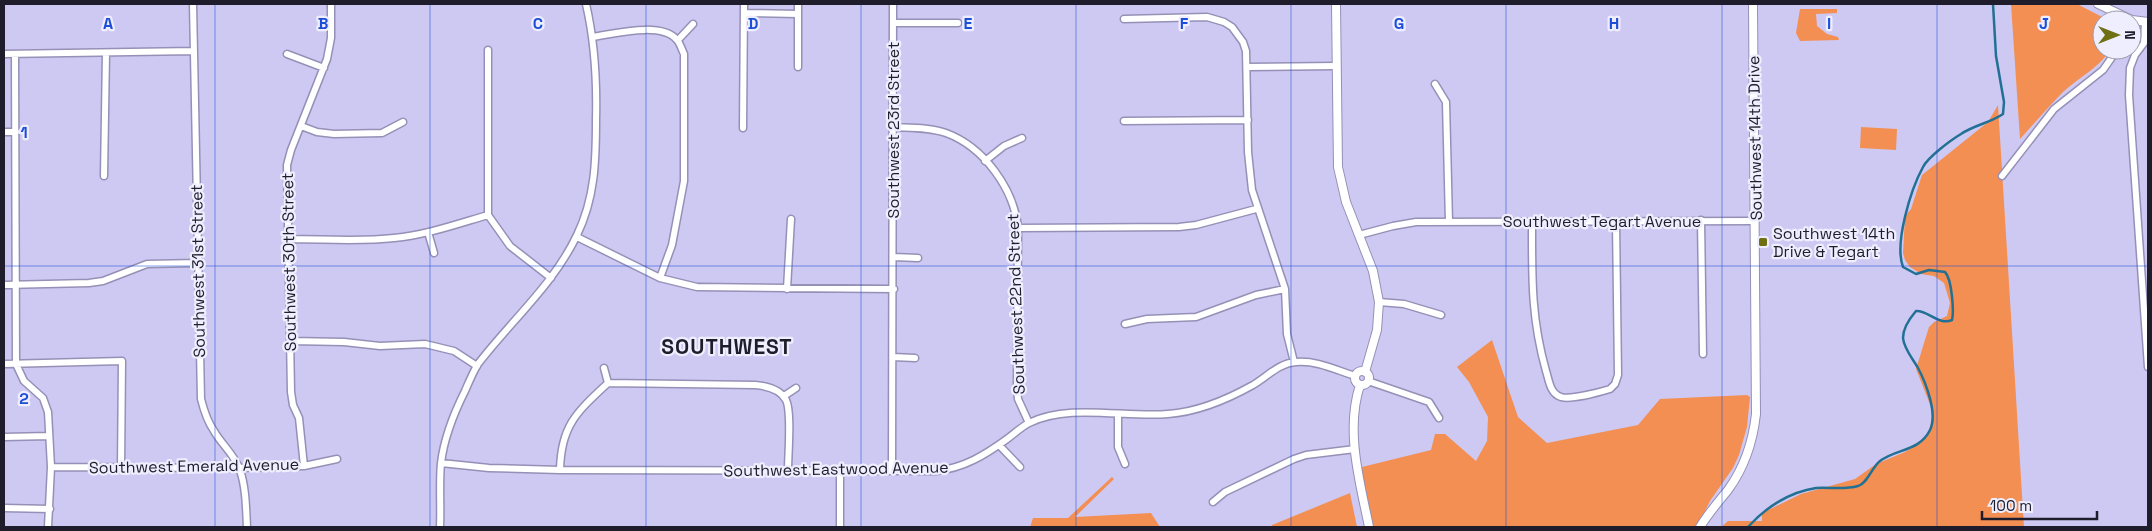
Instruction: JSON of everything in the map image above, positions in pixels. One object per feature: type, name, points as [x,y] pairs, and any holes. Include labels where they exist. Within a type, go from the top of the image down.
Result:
[{"type":"street","name":"Southwest 31st Street","points":[[193,4],[201,399],[209,423],[229,449],[240,468],[245,496],[247,527]]},
{"type":"street","name":"Southwest 30th Street","points":[[304,466],[299,418],[293,404],[291,392],[292,341],[287,165],[291,150],[324,68],[331,38],[331,4]]},
{"type":"street","points":[[440,527],[441,463],[456,409],[477,366],[562,264],[577,237],[594,187],[597,83],[592,36],[586,4]]},
{"type":"street","points":[[744,4],[744,128]]},
{"type":"street","points":[[798,4],[798,67]]},
{"type":"street","name":"Southwest 23rd Street","points":[[892,471],[894,289],[893,4]]},
{"type":"street","points":[[1336,4],[1338,167],[1343,192],[1373,271],[1378,302],[1377,330],[1365,372],[1368,376],[1368,381]]},
{"type":"street","name":"Southwest 14th Drive","points":[[1700,527],[1729,489],[1739,472],[1750,444],[1755,424],[1757,399],[1753,4]]},
{"type":"street","points":[[2098,4],[2110,10]]},
{"type":"street","points":[[744,13],[798,14]]},
{"type":"street","points":[[1124,19],[1216,18],[1238,34],[1246,51],[1249,169],[1256,209],[1285,289],[1287,334],[1294,362],[1310,362],[1355,376]]},
{"type":"street","points":[[2146,22],[2144,43],[2130,68],[2129,95],[2148,367]]},
{"type":"street","points":[[893,23],[958,23]]},
{"type":"street","points":[[678,40],[693,24]]},
{"type":"street","points":[[592,36],[651,29],[662,31],[678,40],[684,54],[685,165],[672,245],[668,261],[660,278]]},
{"type":"street","points":[[488,50],[488,215],[510,246],[551,278]]},
{"type":"street","points":[[4,54],[194,51]]},
{"type":"street","points":[[104,176],[106,53]]},
{"type":"street","points":[[15,54],[16,364],[24,381],[43,398],[47,405],[50,467],[48,527]]},
{"type":"street","points":[[288,54],[324,68]]},
{"type":"street","points":[[2002,176],[2054,110],[2103,70],[2110,60]]},
{"type":"street","points":[[1247,66],[1336,66]]},
{"type":"street","points":[[1435,84],[1446,102],[1448,222]]},
{"type":"street","points":[[1124,121],[1248,120]]},
{"type":"street","points":[[301,126],[318,132],[334,134],[382,133],[403,122]]},
{"type":"street","name":"Southwest 22nd Street","points":[[892,127],[931,129],[947,133],[963,141],[985,161],[1010,194],[1018,228],[1016,390],[1029,423]]},
{"type":"street","points":[[4,132],[16,132]]},
{"type":"street","points":[[985,161],[1004,146],[1022,138]]},
{"type":"street","points":[[1018,228],[1179,227],[1196,225],[1256,209]]},
{"type":"street","points":[[290,239],[377,240],[428,232],[488,215]]},
{"type":"street","points":[[787,289],[791,219]]},
{"type":"street","points":[[1701,220],[1703,354]]},
{"type":"street","name":"Southwest Tegart Avenue","points":[[1359,235],[1403,223],[1755,221]]},
{"type":"street","points":[[1532,222],[1533,312],[1538,342],[1552,390],[1561,397],[1610,388],[1615,384],[1618,375],[1616,222]]},
{"type":"street","points":[[428,232],[434,253]]},
{"type":"street","points":[[577,237],[660,278],[697,287],[894,289]]},
{"type":"street","points":[[894,257],[918,258]]},
{"type":"street","points":[[4,285],[89,283],[104,281],[147,264],[198,263]]},
{"type":"street","points":[[1125,324],[1147,319],[1196,317],[1256,295],[1285,289]]},
{"type":"street","points":[[1378,302],[1404,304],[1440,314]]},
{"type":"street","points":[[292,341],[344,342],[388,346],[425,344],[454,351],[477,366]]},
{"type":"street","points":[[893,358],[915,358]]},
{"type":"street","points":[[4,364],[122,361],[121,468]]},
{"type":"street","name":"Southwest Eastwood Avenue","points":[[441,463],[489,468],[560,470],[936,471],[958,467],[985,454],[1029,423],[1069,414],[1168,414],[1187,411],[1230,396],[1256,383],[1279,367],[1294,362]]},
{"type":"street","points":[[604,368],[608,383]]},
{"type":"street","points":[[1365,372],[1358,372],[1355,376],[1355,382],[1365,385],[1368,381]]},
{"type":"street","points":[[1368,381],[1429,402],[1439,418]]},
{"type":"street","points":[[560,470],[560,449],[564,435],[571,422],[608,383],[756,385],[773,388],[784,396],[788,412],[788,470]]},
{"type":"street","points":[[1360,385],[1354,417],[1355,449],[1369,527]]},
{"type":"street","points":[[784,396],[796,388]]},
{"type":"street","points":[[1118,414],[1118,447],[1124,464]]},
{"type":"street","points":[[4,436],[49,436]]},
{"type":"street","points":[[999,445],[1020,467]]},
{"type":"street","points":[[1213,502],[1225,492],[1294,459],[1314,454],[1355,449]]},
{"type":"street","name":"Southwest Emerald Avenue","points":[[50,467],[240,468],[304,466],[337,459]]},
{"type":"street","points":[[840,470],[840,527]]},
{"type":"street","points":[[4,508],[50,509]]},
{"type":"shaded area","points":[[2011,4],[2077,4],[2092,12],[2092,60],[2101,60],[2063,92],[2020,139]]},
{"type":"shaded area","points":[[1800,9],[1837,9],[1837,13],[1816,14],[1817,26],[1827,34],[1838,37],[1839,40],[1800,41],[1796,33]]},
{"type":"shaded area","points":[[1998,105],[2024,527],[1721,527],[1728,521],[1762,521],[1762,513],[1801,494],[1855,479],[1876,464],[1905,452],[1923,441],[1929,432],[1933,412],[1916,369],[1929,327],[1934,322],[1947,316],[1950,303],[1944,283],[1934,276],[1921,274],[1910,267],[1905,260],[1903,253],[1905,216],[1911,209],[1922,175],[1988,122]]},
{"type":"shaded area","points":[[1861,127],[1897,129],[1896,150],[1860,148]]},
{"type":"shaded area","points":[[1492,340],[1518,417],[1547,443],[1638,425],[1660,399],[1747,395],[1750,397],[1747,427],[1739,455],[1733,468],[1710,501],[1697,527],[1372,527],[1358,468],[1431,450],[1435,434],[1445,434],[1476,461],[1487,441],[1488,417],[1469,382],[1457,367]]},
{"type":"shaded area","points":[[1112,477],[1114,479],[1075,517],[1151,513],[1160,527],[1030,527],[1033,518],[1068,518]]},
{"type":"shaded area","points":[[1350,493],[1357,527],[1271,527],[1272,525]]},
{"type":"waterway","points":[[1748,527],[1770,507],[1796,493],[1816,488],[1848,488],[1861,485],[1880,461],[1914,446],[1930,430],[1933,416],[1930,399],[1921,374],[1905,346],[1903,335],[1907,324],[1916,311],[1925,313],[1938,320],[1952,320],[1952,296],[1945,272],[1929,270],[1916,274],[1903,267],[1901,257],[1902,231],[1909,202],[1918,177],[1930,158],[1961,134],[2003,114],[2004,102],[1996,56],[1993,4]]},
{"type":"place","name":"Southwest 14th Drive & Tegart","points":[[1763,242]]},
{"type":"district","name":"SOUTHWEST","points":[[727,346]]}]
